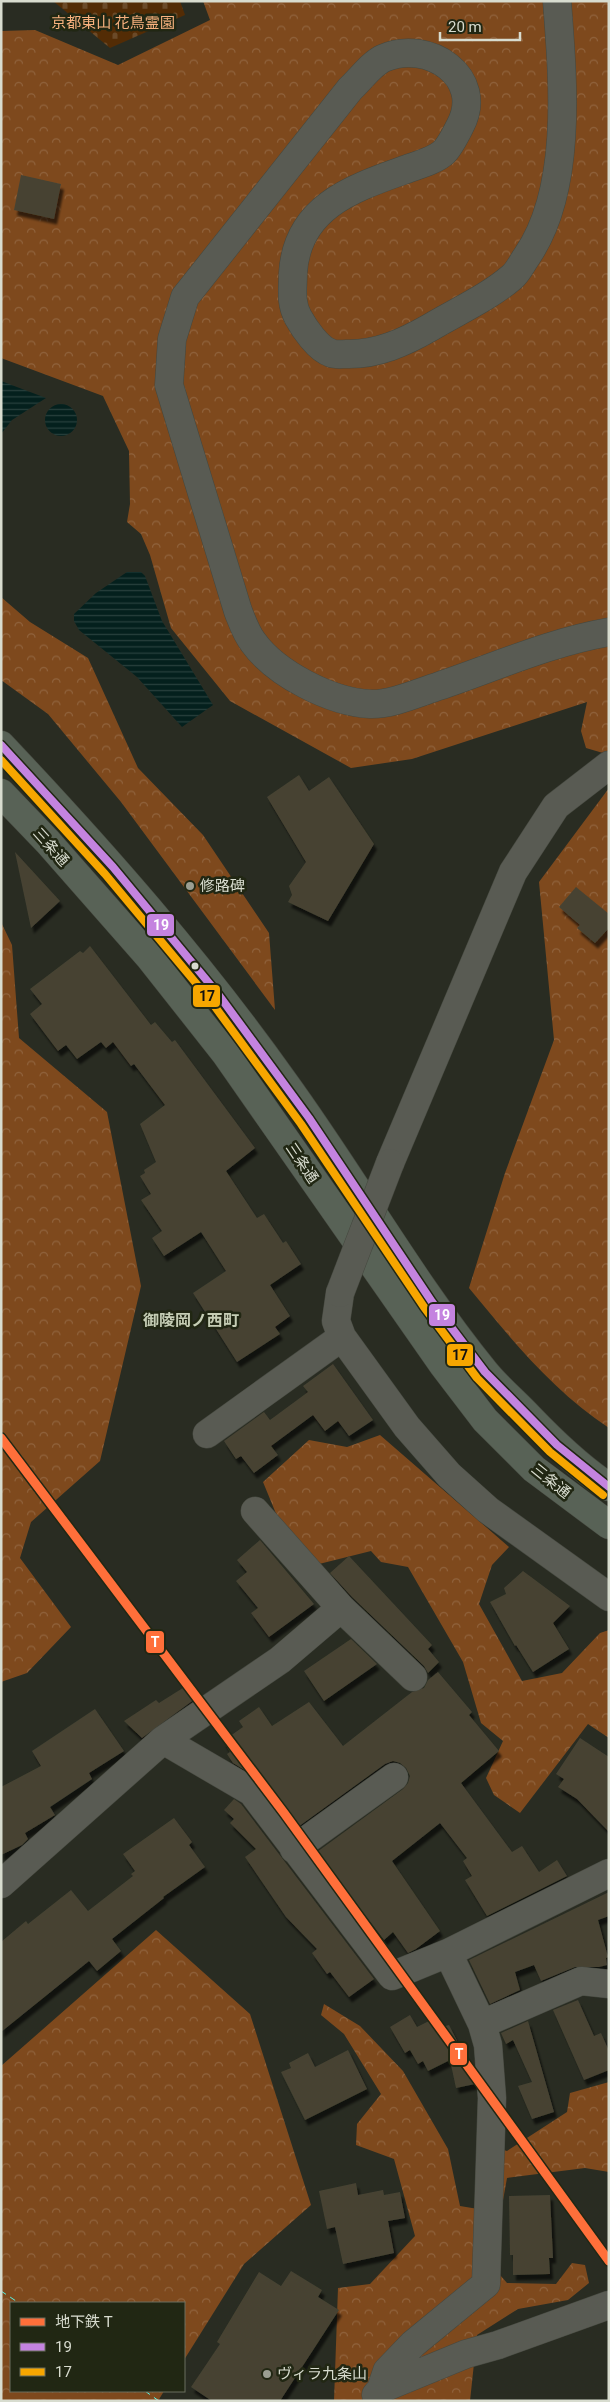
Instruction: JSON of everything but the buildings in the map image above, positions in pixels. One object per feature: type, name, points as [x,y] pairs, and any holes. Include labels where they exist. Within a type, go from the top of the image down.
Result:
[{"type":"main road","name":"三条通","points":[[1,745],[87,836],[132,887],[242,1023],[342,1165],[403,1258],[486,1373],[545,1433],[609,1487]]},
{"type":"main road","name":"三条通","points":[[1,794],[150,958],[225,1053],[443,1366],[485,1420],[534,1469],[609,1525]]},
{"type":"street","points":[[557,1],[562,62],[560,147],[554,197],[537,242],[514,276],[484,296],[407,340],[365,355],[330,353],[307,333],[292,304],[294,264],[303,236],[320,210],[354,188],[443,153],[461,124],[467,102],[461,82],[448,64],[427,54],[407,52],[382,59],[350,89],[185,297],[172,339],[169,385],[238,611],[252,641],[267,659],[302,683],[339,699],[371,704],[405,697],[546,648],[609,632]]},
{"type":"street","points":[[609,765],[556,806],[513,872],[390,1163],[340,1293],[336,1321],[342,1337],[407,1427],[449,1475],[488,1510],[609,1597]]},
{"type":"street","points":[[207,1434],[342,1337]]},
{"type":"street","points":[[255,1511],[341,1608],[413,1677]]},
{"type":"street","points":[[1,1884],[163,1740],[280,1660],[341,1608]]},
{"type":"street","points":[[163,1740],[252,1792],[392,1976],[448,1953],[609,1873]]},
{"type":"street","points":[[294,1849],[394,1777]]},
{"type":"street","points":[[376,2395],[387,2371],[412,2344],[486,2284],[492,2098],[488,2045],[482,2024],[448,1953]]},
{"type":"street","points":[[482,2024],[581,1981],[609,1984]]},
{"type":"street","points":[[376,2395],[466,2354],[609,2305]]},
{"type":"green space","name":"京都東山 花鳥霊園","points":[[53,1],[180,1],[185,15],[110,48]]},
{"type":"green space","points":[[203,1],[609,1],[609,779],[603,753],[586,748],[581,731],[587,702],[412,759],[351,768],[230,701],[171,628],[150,555],[141,534],[127,522],[130,504],[129,451],[103,396],[1,358],[1,31],[35,30],[118,65],[210,20]]},
{"type":"green space","points":[[1,597],[30,622],[88,658],[138,768],[203,835],[269,933],[275,1010],[121,802],[48,714],[1,680]]},
{"type":"green space","points":[[609,788],[609,1428],[569,1398],[551,1381],[517,1345],[469,1288],[505,1173],[554,1040],[539,882]]},
{"type":"green space","points":[[1,922],[12,945],[19,1038],[107,1112],[141,1286],[100,1461],[31,1522],[20,1558],[71,1627],[27,1673],[1,1682]]},
{"type":"green space","points":[[380,1435],[509,1547],[492,1565],[479,1604],[522,1681],[562,1673],[600,1633],[609,1630],[609,1738],[588,1724],[520,1813],[494,1795],[486,1778],[503,1741],[481,1723],[463,1662],[408,1567],[381,1562],[371,1551],[319,1564],[277,1516],[263,1482],[309,1440],[347,1447]]},
{"type":"green space","points":[[156,1930],[250,2014],[311,2205],[244,2264],[185,2358],[185,2302],[10,2302],[10,2392],[163,2392],[158,2401],[1,2401],[1,2066]]},
{"type":"green space","points":[[324,2004],[360,2026],[403,2071],[448,2149],[460,2206],[478,2209],[477,2142],[507,2151],[567,2112],[570,2093],[609,2082],[609,2172],[585,2168],[507,2178],[500,2217],[473,2244],[507,2283],[556,2284],[572,2263],[585,2265],[589,2283],[568,2300],[518,2309],[477,2335],[470,2401],[334,2401],[338,2288],[370,2284],[415,2236],[394,2159],[356,2145],[357,2124],[381,2094],[344,2034],[321,2015]]},
{"type":"water","points":[[1,381],[46,398],[12,420],[1,434]]},
{"type":"water","points":[[61,404],[67,405],[72,409],[76,414],[76,426],[72,431],[67,435],[61,436],[55,435],[50,431],[46,426],[45,420],[46,414],[50,409],[55,405]]},
{"type":"water","points":[[127,572],[141,572],[145,576],[162,621],[213,705],[182,727],[137,677],[79,630],[74,621],[74,614],[96,593]]},
{"type":"ferry route","points":[[1,2291],[18,2302]]},
{"type":"ferry route","points":[[146,2392],[159,2401]]},
{"type":"metro line","name":"T","points":[[1,1438],[284,1813],[609,2261]]},
{"type":"transit line","name":"19","points":[[1,745],[113,867],[218,994],[309,1118],[432,1302],[485,1372],[557,1445],[609,1487]]},
{"type":"transit line","name":"17","points":[[1,760],[105,874],[210,1000],[301,1124],[424,1307],[477,1378],[550,1452],[603,1495]]},
{"type":"place","name":"修路碑","points":[[190,886]]},
{"type":"place","name":"ヴィラ九条山","points":[[267,2374]]},
{"type":"district","name":"御陵岡ノ西町","points":[[191,1320]]}]
